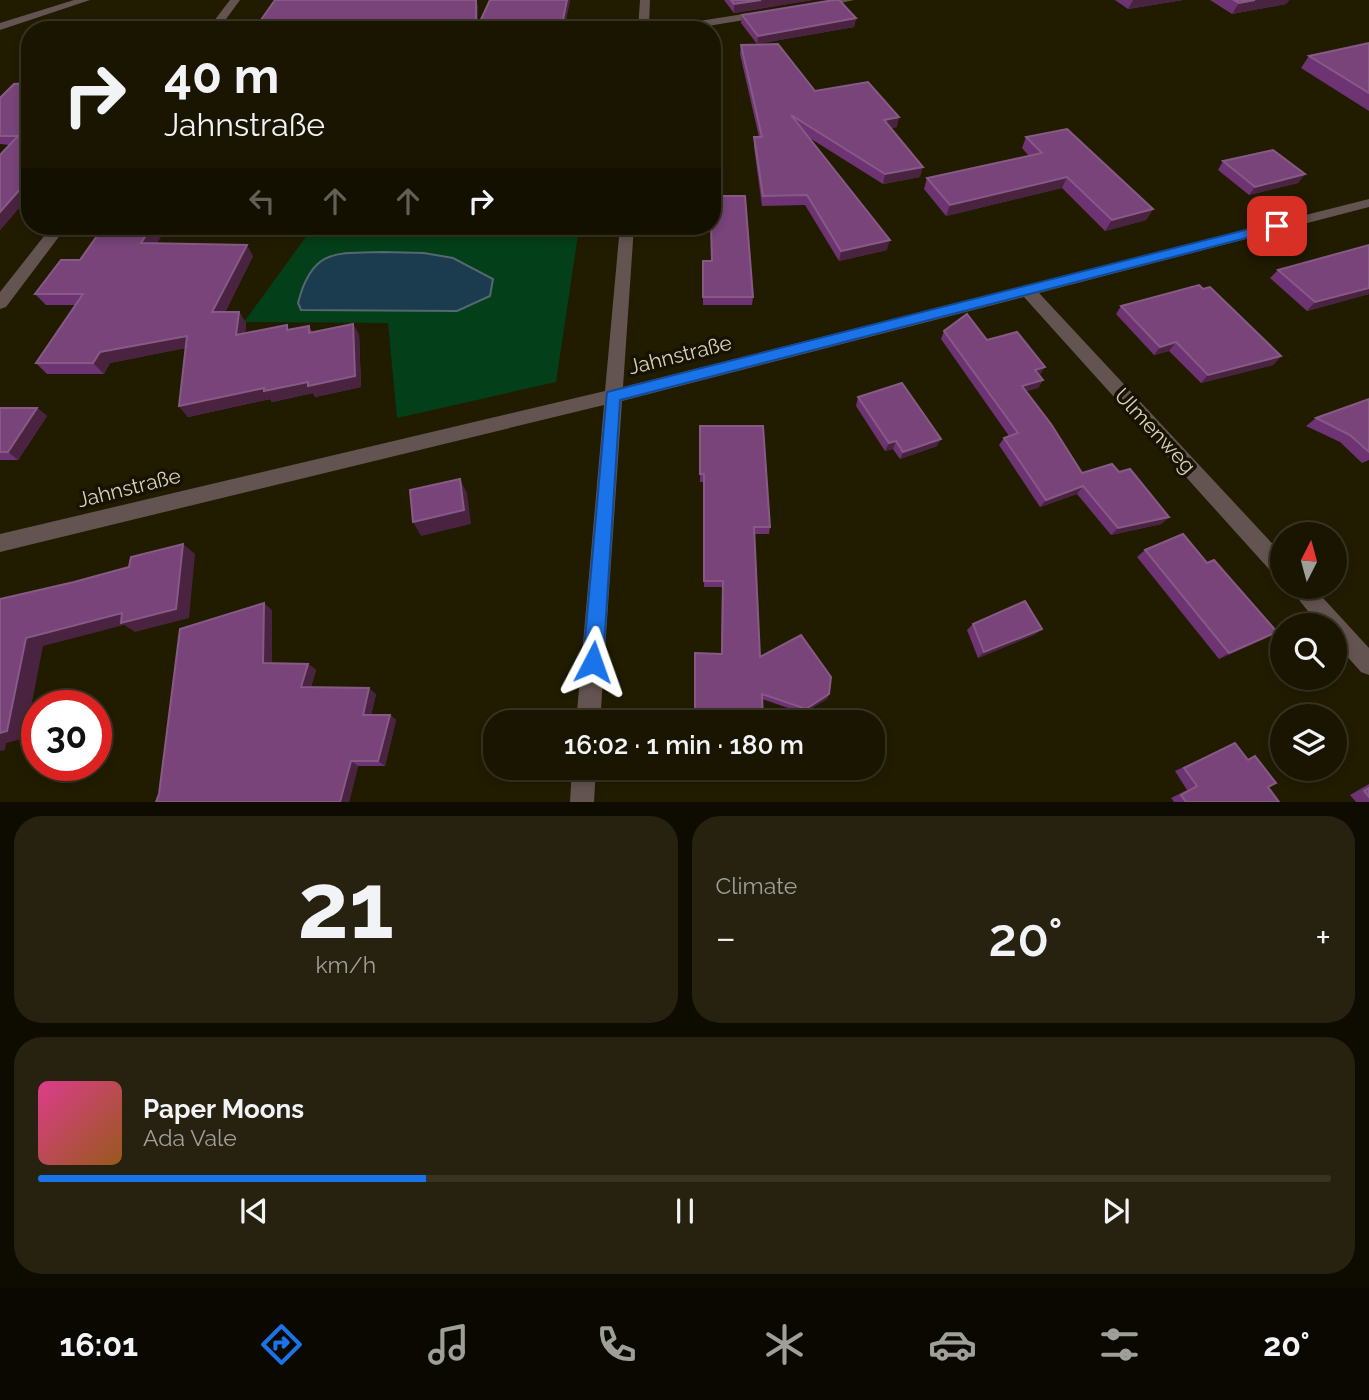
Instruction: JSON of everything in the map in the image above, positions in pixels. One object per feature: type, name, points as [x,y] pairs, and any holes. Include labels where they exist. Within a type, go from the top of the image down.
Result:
[{"type":"street","points":[[0,27],[85,0]]},
{"type":"street","points":[[219,21],[235,0]]},
{"type":"street","points":[[644,21],[645,0]]},
{"type":"street","points":[[808,6],[849,0]]},
{"type":"street","points":[[716,21],[777,11]]},
{"type":"street","name":"Jahnstraße","points":[[0,542],[613,396],[1369,203]]},
{"type":"street","points":[[0,303],[53,235]]},
{"type":"street","points":[[589,710],[626,235]]},
{"type":"street","name":"Ulmenweg","points":[[1028,291],[1270,556]]},
{"type":"street","points":[[1310,599],[1322,613]]},
{"type":"street","points":[[1347,640],[1369,664]]},
{"type":"street","points":[[582,802],[583,780]]},
{"type":"green space","points":[[307,235],[578,235],[556,382],[397,418],[388,323],[244,322]]},
{"type":"water","points":[[424,253],[453,258],[493,279],[490,296],[457,311],[301,310],[298,303],[304,285],[319,263],[339,254]]},
{"type":"building","points":[[275,0],[476,0],[476,21],[260,21]]},
{"type":"building","points":[[490,0],[567,0],[563,21],[480,21]]},
{"type":"building","points":[[731,0],[761,0],[734,4]]},
{"type":"building","points":[[839,0],[856,18],[758,36],[742,15]]},
{"type":"building","points":[[1234,0],[1255,0],[1239,3]]},
{"type":"building","points":[[1369,43],[1369,93],[1309,56]]},
{"type":"building","points":[[778,44],[815,91],[868,82],[899,117],[884,120],[923,167],[885,174],[791,115],[890,240],[841,251],[807,195],[763,196],[754,137],[762,137],[741,45]]},
{"type":"building","points":[[14,84],[21,84],[21,188],[0,212],[0,155],[18,136],[0,136],[0,98]]},
{"type":"building","points":[[1067,129],[1153,209],[1112,220],[1067,177],[950,205],[927,178],[1042,153],[1026,137]]},
{"type":"building","points":[[1273,150],[1305,174],[1255,187],[1223,161]]},
{"type":"building","points":[[721,196],[745,196],[753,297],[703,297],[703,261],[712,261],[711,235],[721,235]]},
{"type":"building","points":[[98,235],[146,235],[141,243],[247,245],[212,312],[239,312],[236,335],[287,325],[287,330],[309,326],[309,333],[353,324],[355,376],[308,386],[308,382],[264,391],[264,388],[179,406],[187,336],[100,352],[93,363],[36,363],[83,294],[35,294],[61,260],[80,260]]},
{"type":"building","points":[[1369,245],[1369,288],[1315,302],[1278,270]]},
{"type":"building","points":[[1199,285],[1203,289],[1210,287],[1281,356],[1208,375],[1176,342],[1160,347],[1121,306]]},
{"type":"building","points":[[967,314],[987,340],[1017,332],[1045,367],[1035,370],[1043,380],[1022,386],[1051,424],[1082,473],[1112,464],[1119,472],[1130,469],[1169,517],[1118,528],[1083,486],[1046,500],[1004,438],[1018,433],[944,331]]},
{"type":"building","points":[[902,383],[941,439],[903,452],[896,441],[889,443],[858,397]]},
{"type":"building","points":[[1369,399],[1369,452],[1350,435],[1316,418]]},
{"type":"building","points":[[0,408],[37,408],[8,452],[0,452]]},
{"type":"building","points":[[700,426],[763,426],[770,527],[754,527],[760,657],[801,635],[831,677],[829,694],[806,709],[762,694],[763,710],[695,710],[695,653],[722,654],[723,581],[704,581],[704,474],[700,474]]},
{"type":"building","points":[[460,479],[464,510],[413,522],[410,490]]},
{"type":"building","points":[[1183,534],[1207,563],[1214,560],[1270,624],[1270,635],[1229,653],[1145,550]]},
{"type":"building","points":[[183,544],[176,609],[121,623],[122,613],[26,638],[7,731],[0,733],[0,599],[129,567],[131,557]]},
{"type":"building","points":[[1025,601],[1042,629],[984,652],[973,624]]},
{"type":"building","points":[[264,603],[263,663],[308,664],[301,687],[369,688],[363,715],[390,715],[378,761],[351,761],[340,802],[156,802],[180,629]]},
{"type":"building","points":[[1235,743],[1248,760],[1255,756],[1270,775],[1270,781],[1276,783],[1268,787],[1279,802],[1186,802],[1181,795],[1197,786],[1184,768]]},
{"type":"route","points":[[593,662],[613,396],[1277,226]]}]
